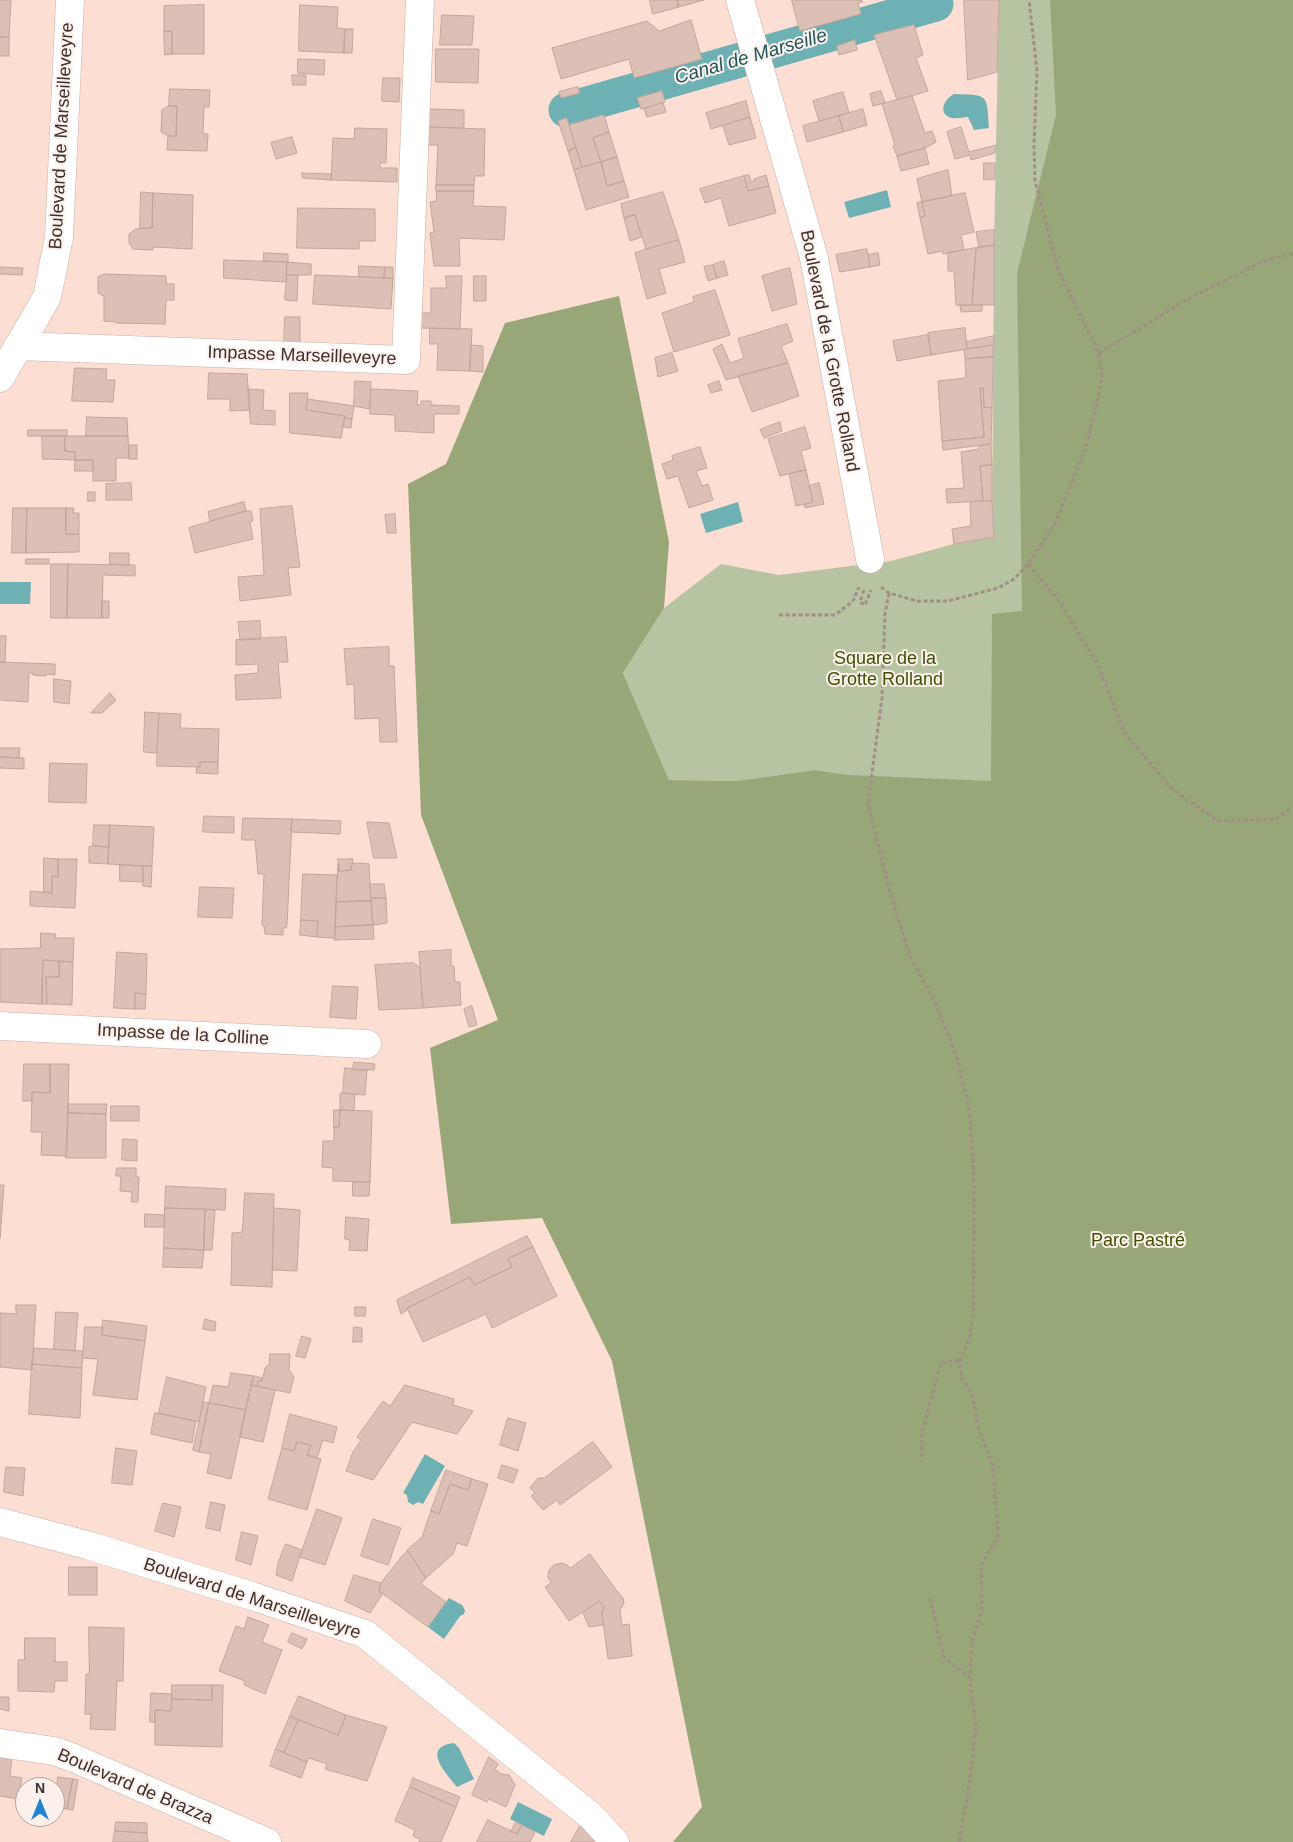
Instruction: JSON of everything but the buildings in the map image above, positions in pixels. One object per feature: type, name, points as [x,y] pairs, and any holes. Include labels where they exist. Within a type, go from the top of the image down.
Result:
[{"type":"street","name":"Boulevard de Marseilleveyre","points":[[0,378],[47,297],[59,237],[70,0]]},
{"type":"street","name":"Impasse Marseilleveyre","points":[[18,346],[406,360],[420,0]]},
{"type":"street","name":"Boulevard de la Grotte Rolland","points":[[740,0],[814,258],[870,560]]},
{"type":"street","name":"Impasse de la Colline","points":[[0,1026],[367,1044]]},
{"type":"street","name":"Boulevard de Marseilleveyre","points":[[0,1522],[87,1545],[252,1596],[365,1634],[592,1817],[616,1842]]},
{"type":"street","name":"Boulevard de Brazza","points":[[0,1743],[54,1751],[267,1842]]},
{"type":"path","points":[[959,1842],[968,1792],[976,1728],[970,1678],[972,1642],[982,1609],[981,1565],[998,1536],[993,1465],[979,1430],[972,1394],[961,1378],[960,1360],[970,1336],[973,1313],[974,1186],[970,1112],[956,1055],[935,1002],[910,956],[887,882],[868,803],[882,698],[885,613],[889,593],[917,601],[948,601],[998,588],[1014,579],[1028,564],[1055,524],[1086,447],[1098,400],[1102,375],[1099,353],[1058,270],[1035,181],[1034,144],[1037,71],[1029,0]]},
{"type":"path","points":[[1099,353],[1215,285],[1266,260],[1293,254]]},
{"type":"path","points":[[1028,564],[1056,598],[1097,663],[1125,734],[1174,791],[1219,821],[1276,819],[1293,807]]},
{"type":"path","points":[[779,615],[835,615],[853,600],[859,585],[865,587]]},
{"type":"path","points":[[922,1458],[922,1432],[941,1363],[960,1360]]},
{"type":"path","points":[[930,1598],[944,1657],[970,1678]]},
{"type":"green space","name":"Parc Pastré","points":[[999,0],[1293,0],[1293,1393],[849,775],[815,770],[736,781],[669,780],[623,673],[664,608],[721,564],[779,575],[891,561],[954,544],[992,537],[994,245]]},
{"type":"green space","points":[[1050,0],[1293,0],[1293,1842],[673,1842],[702,1807],[612,1361],[542,1218],[451,1224],[430,1048],[498,1020],[421,815],[408,484],[446,464],[505,323],[619,296],[669,542],[664,608],[623,673],[669,780],[736,781],[815,770],[849,775],[991,781],[992,614],[1022,611],[1017,273],[1056,115]]},
{"type":"water","points":[[954,94],[980,96],[984,99],[988,108],[989,128],[974,130],[968,117],[952,118],[947,116],[943,110],[944,106],[947,99]]},
{"type":"water","points":[[887,190],[891,207],[849,218],[844,202]]},
{"type":"water","points":[[738,502],[743,522],[706,533],[700,514]]},
{"type":"water","points":[[0,582],[31,582],[30,604],[0,604]]},
{"type":"water","points":[[425,1454],[445,1466],[423,1504],[418,1502],[413,1505],[408,1502],[407,1495],[403,1493]]},
{"type":"water","points":[[449,1598],[462,1605],[465,1610],[464,1614],[460,1616],[444,1639],[428,1627]]},
{"type":"water","points":[[454,1743],[459,1748],[474,1779],[457,1787],[439,1762],[437,1755],[444,1746]]},
{"type":"water","points":[[518,1802],[552,1819],[544,1836],[510,1819]]},
{"type":"waterway","name":"Canal de Marseille","points":[[566,110],[936,4]]},
{"type":"park label","name":"Square de la Grotte Rolland","points":[[885,670]]}]
